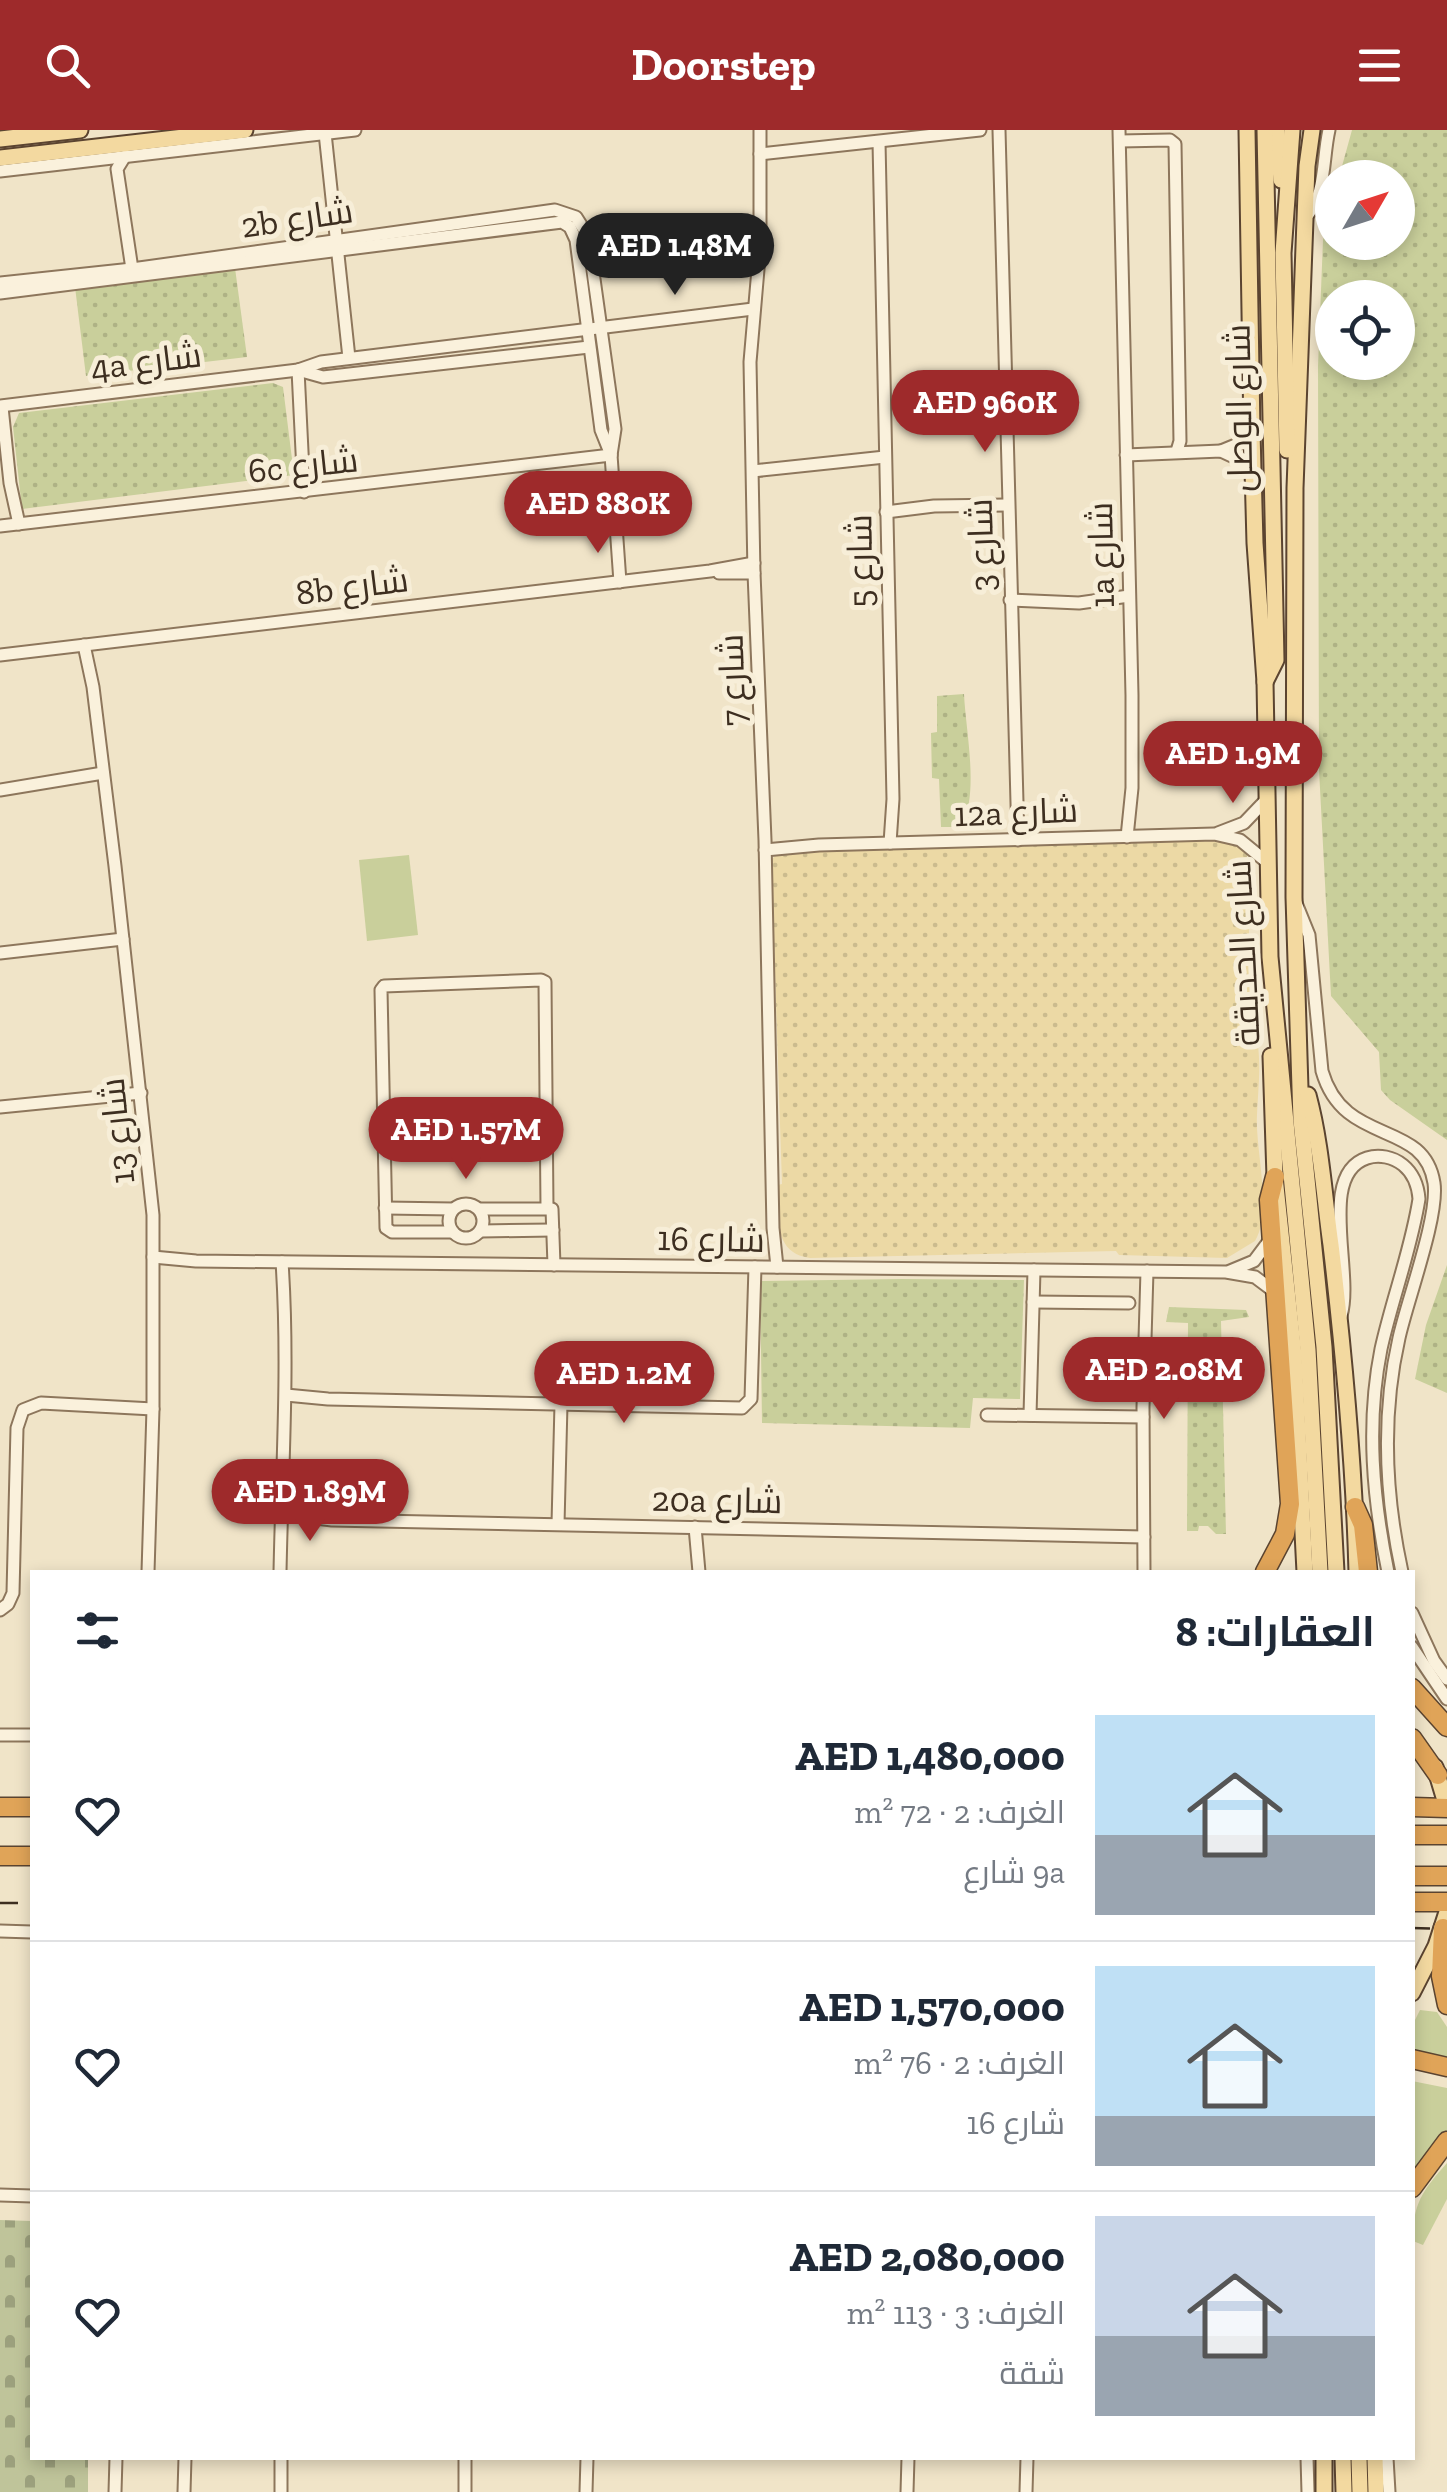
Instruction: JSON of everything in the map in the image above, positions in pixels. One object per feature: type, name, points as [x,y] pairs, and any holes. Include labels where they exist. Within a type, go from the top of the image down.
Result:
[{"type":"highway","points":[[1266,1570],[1285,1534],[1290,1504],[1269,1200],[1275,1178]]},
{"type":"highway","points":[[1355,1507],[1362,1525],[1368,1570]]},
{"type":"highway","points":[[1415,1691],[1447,1727]]},
{"type":"highway","points":[[1415,1742],[1438,1775]]},
{"type":"highway","points":[[0,1807],[30,1807]]},
{"type":"highway","points":[[1415,1807],[1447,1808]]},
{"type":"highway","points":[[1415,1835],[1447,1835]]},
{"type":"highway","points":[[0,1856],[30,1856]]},
{"type":"highway","points":[[1415,1876],[1447,1876]]},
{"type":"highway","points":[[1415,1902],[1447,1902]]},
{"type":"highway","points":[[1445,1920],[1441,1976],[1447,2005]]},
{"type":"highway","points":[[1415,2061],[1447,2068]]},
{"type":"highway","points":[[1415,2184],[1447,2141]]},
{"type":"main road","points":[[0,139],[80,130]]},
{"type":"main road","points":[[0,158],[245,130]]},
{"type":"main road","name":"شارع الحديقة","points":[[1245,130],[1253,466],[1265,682],[1270,957],[1308,1350],[1320,1570]]},
{"type":"main road","name":"شارع الوصل","points":[[1265,682],[1276,660],[1266,130]]},
{"type":"main road","points":[[1278,130],[1278,160],[1285,194]]},
{"type":"main road","points":[[1285,194],[1292,130]]},
{"type":"main road","points":[[1295,488],[1306,166],[1312,130]]},
{"type":"main road","points":[[21,156],[16,145],[28,136]]},
{"type":"main road","points":[[84,162],[104,147]]},
{"type":"main road","name":"شارع الحديقة","points":[[1285,194],[1287,458],[1295,488],[1294,896],[1300,1073],[1324,1347],[1336,1570]]},
{"type":"main road","points":[[1277,1044],[1270,1065],[1275,1178],[1292,1341],[1305,1570]]},
{"type":"main road","points":[[1300,1073],[1313,1119],[1340,1320],[1357,1570]]},
{"type":"main road","points":[[1415,1729],[1438,1775],[1447,1808]]},
{"type":"main road","points":[[1415,1987],[1445,1920]]},
{"type":"main road","points":[[1321,2491],[1324,2460]]},
{"type":"main road","points":[[1343,2460],[1344,2492]]},
{"type":"main road","points":[[1359,2460],[1360,2492]]},
{"type":"main road","points":[[1375,2460],[1376,2492]]},
{"type":"street","points":[[0,171],[355,130]]},
{"type":"street","name":"شارع 7","points":[[561,1404],[746,1406],[751,1399],[773,1228],[750,362],[760,246],[760,130]]},
{"type":"street","points":[[760,154],[980,130]]},
{"type":"street","name":"شارع 3","points":[[999,130],[1013,840]]},
{"type":"street","points":[[1304,219],[1314,207],[1320,189],[1329,130]]},
{"type":"street","points":[[325,133],[349,358]]},
{"type":"street","points":[[1120,136],[1170,140],[1175,144],[1180,441],[1172,452]]},
{"type":"street","name":"1a شارع","points":[[1120,136],[1133,836]]},
{"type":"street","name":"شارع 5","points":[[879,142],[895,843]]},
{"type":"street","points":[[125,156],[118,168],[132,269]]},
{"type":"street","name":"2b شارع","points":[[0,293],[555,210],[576,217],[582,238]]},
{"type":"street","points":[[582,238],[602,328],[615,429],[612,455],[624,582]]},
{"type":"street","points":[[582,238],[589,347],[602,436],[612,455]]},
{"type":"street","name":"2b شارع","points":[[0,283],[337,245]]},
{"type":"street","name":"4a شارع","points":[[1,407],[298,370],[349,358],[753,309]]},
{"type":"street","points":[[540,337],[541,352]]},
{"type":"street","name":"4a شارع","points":[[298,370],[323,376],[589,347]]},
{"type":"street","points":[[298,370],[310,492]]},
{"type":"street","points":[[1,407],[10,483],[9,525]]},
{"type":"street","points":[[1126,451],[1221,451],[1252,432]]},
{"type":"street","points":[[1221,451],[1253,466]]},
{"type":"street","name":"6c شارع","points":[[9,525],[612,455]]},
{"type":"street","points":[[753,466],[885,462]]},
{"type":"street","points":[[886,508],[1007,505]]},
{"type":"street","points":[[754,542],[734,570],[756,596]]},
{"type":"street","name":"8b شارع","points":[[0,655],[754,568]]},
{"type":"street","points":[[1011,605],[1130,600]]},
{"type":"street","name":"شارع 13","points":[[89,645],[153,1215],[148,1570]]},
{"type":"street","points":[[0,790],[104,778]]},
{"type":"street","name":"12a شارع","points":[[765,845],[1214,834],[1239,827],[1266,800]]},
{"type":"street","name":"12a شارع","points":[[1214,834],[1240,840],[1268,862]]},
{"type":"street","points":[[1294,896],[1309,935],[1322,1071],[1327,1087],[1334,1100],[1355,1120],[1410,1144],[1434,1178],[1433,1207],[1398,1339],[1388,1398],[1386,1466],[1402,1570]]},
{"type":"street","points":[[0,953],[123,939]]},
{"type":"street","points":[[547,1208],[545,984],[541,980],[381,988],[385,1225],[390,1232],[553,1230]]},
{"type":"street","points":[[0,1106],[140,1088]]},
{"type":"street","points":[[1340,1320],[1346,1285],[1339,1190],[1354,1164],[1365,1158],[1387,1157],[1407,1168],[1418,1188],[1419,1199],[1382,1348],[1374,1406],[1374,1477],[1388,1570]]},
{"type":"street","points":[[385,1208],[453,1209],[466,1203],[479,1209],[547,1208],[553,1211],[554,1265]]},
{"type":"street","points":[[453,1209],[449,1218],[467,1234]]},
{"type":"street","points":[[466,1264],[467,1234],[484,1217],[479,1209]]},
{"type":"street","points":[[1226,1272],[1254,1261],[1271,1238]]},
{"type":"street","name":"شارع 16","points":[[153,1262],[1226,1272],[1255,1277],[1276,1292]]},
{"type":"street","points":[[280,1570],[286,1262]]},
{"type":"street","points":[[1030,1415],[1034,1270]]},
{"type":"street","points":[[1144,1570],[1147,1271]]},
{"type":"street","points":[[1033,1302],[1129,1303]]},
{"type":"street","points":[[286,1401],[561,1404],[558,1524]]},
{"type":"street","points":[[0,1610],[13,1593],[20,1415],[28,1406],[41,1402],[153,1404]]},
{"type":"street","points":[[987,1415],[1144,1412]]},
{"type":"street","name":"20a شارع","points":[[282,1520],[1144,1533]]},
{"type":"street","points":[[699,1570],[701,1527]]},
{"type":"street","points":[[1415,1620],[1447,1679]]},
{"type":"street","points":[[1415,1652],[1447,1699]]},
{"type":"street","points":[[0,1734],[30,1735]]},
{"type":"street","points":[[0,1932],[30,1932]]},
{"type":"street","points":[[0,2196],[30,2196]]},
{"type":"street","points":[[115,2492],[116,2460]]},
{"type":"street","points":[[184,2492],[185,2460]]},
{"type":"street","points":[[280,2492],[281,2460]]},
{"type":"street","points":[[465,2492],[466,2460]]},
{"type":"street","points":[[586,2460],[586,2492]]},
{"type":"street","points":[[907,2492],[908,2460]]},
{"type":"street","points":[[1026,2492],[1027,2460]]},
{"type":"street","points":[[1308,2460],[1321,2491]]},
{"type":"street","points":[[1386,2460],[1389,2492]]},
{"type":"green space","points":[[1352,130],[1447,130],[1447,1140],[1381,1090],[1379,1052],[1331,996],[1319,770],[1318,380],[1415,380],[1415,280],[1321,280],[1322,260],[1415,260],[1415,160],[1344,160]]},
{"type":"green space","points":[[235,268],[247,357],[86,376],[75,287]]},
{"type":"green space","points":[[273,383],[283,387],[294,475],[22,509],[13,427],[19,413]]},
{"type":"green space","points":[[964,694],[970,796],[962,827],[941,827],[939,779],[932,778],[931,733],[937,732],[937,696]]},
{"type":"green space","points":[[409,855],[418,935],[367,941],[359,860]]},
{"type":"green space","points":[[1447,1265],[1447,1393],[1415,1379],[1426,1325]]},
{"type":"green space","points":[[1024,1280],[1020,1399],[973,1398],[970,1428],[762,1423],[760,1281]]},
{"type":"green space","points":[[1169,1307],[1246,1310],[1249,1317],[1221,1321],[1226,1534],[1216,1534],[1208,1526],[1187,1531],[1188,1323],[1166,1322]]},
{"type":"green space","points":[[1420,2010],[1437,2012],[1447,2027],[1447,2065],[1415,2057],[1415,2020]]},
{"type":"green space","points":[[1415,2082],[1447,2088],[1447,2132],[1415,2172]]},
{"type":"green space","points":[[1447,2163],[1447,2199],[1423,2245],[1415,2242],[1415,2218],[1425,2190]]},
{"type":"green space","points":[[0,2220],[30,2221],[30,2460],[88,2460],[88,2492],[0,2492]]},
{"type":"sand","points":[[1223,830],[1247,852],[1251,1012],[1259,1052],[1257,1129],[1263,1198],[1255,1241],[1227,1258],[1119,1255],[1116,1251],[810,1258],[789,1249],[778,1220],[778,1185],[782,1184],[769,877],[771,861],[780,849]]},
{"type":"railway","points":[[0,1903],[30,1903]]},
{"type":"railway","points":[[1415,1928],[1447,1929]]}]
